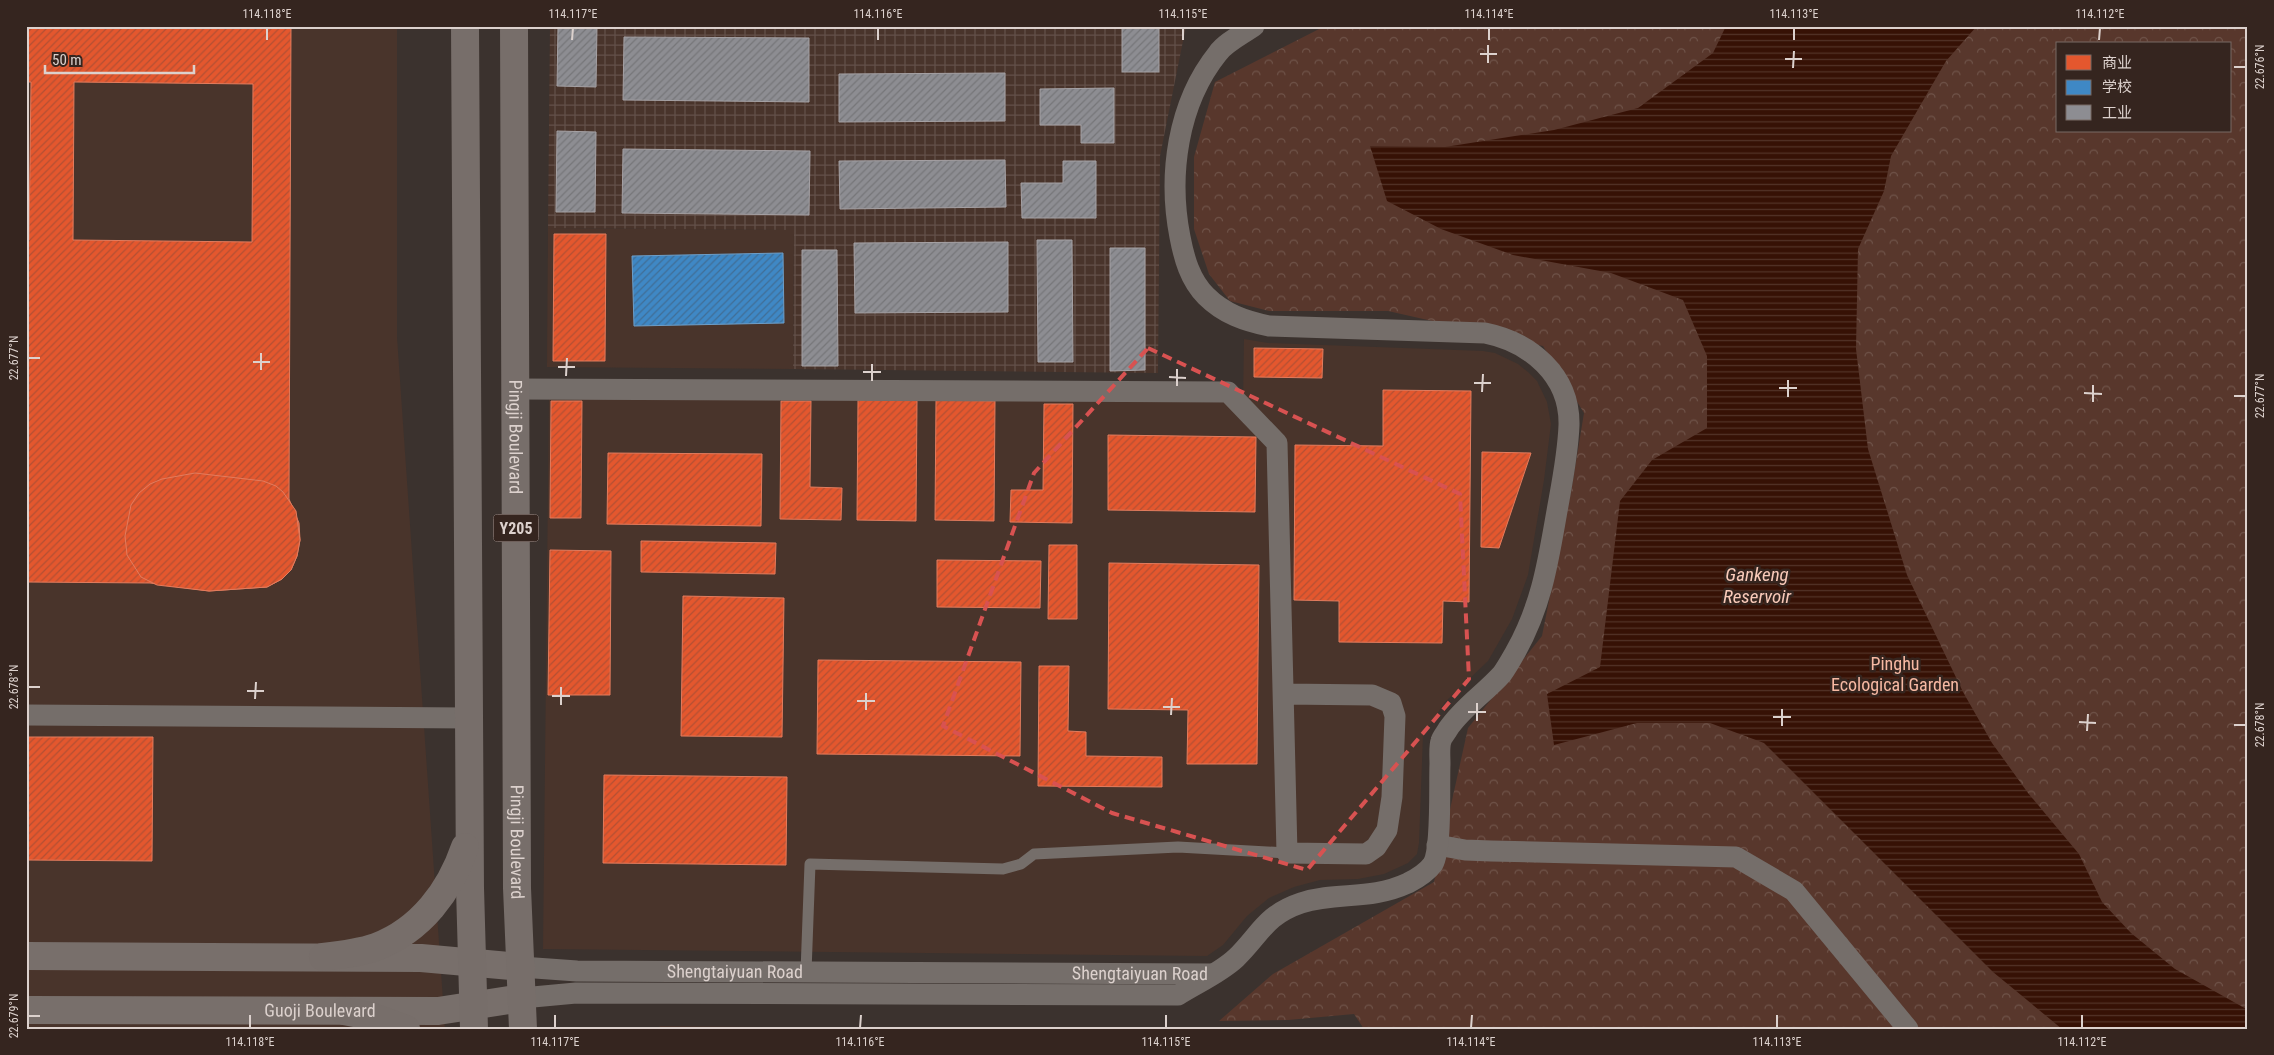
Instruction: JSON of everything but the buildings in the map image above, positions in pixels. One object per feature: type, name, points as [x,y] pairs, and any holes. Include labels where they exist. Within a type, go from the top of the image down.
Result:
[{"type":"main road","name":"Y205","points":[[465,26],[469,718],[474,1017]]},
{"type":"main road","name":"Pingji Boulevard","points":[[514,26],[518,888],[523,1029]]},
{"type":"main road","points":[[323,957],[352,954],[376,947],[398,937],[418,922],[448,886],[458,867],[465,846],[470,819]]},
{"type":"main road","points":[[344,1011],[370,1016],[406,1029]]},
{"type":"street","points":[[1212,974],[1235,958],[1259,929],[1278,913],[1300,903],[1323,898],[1361,896],[1390,891],[1418,878],[1433,863],[1437,845],[1441,741],[1459,713],[1502,673],[1528,626],[1545,579],[1562,483],[1569,425],[1568,410],[1559,383],[1541,359],[1522,345],[1500,336],[1485,333],[1270,326],[1245,321],[1223,311],[1205,295],[1191,275],[1182,252],[1175,211],[1174,169],[1182,127],[1197,88],[1218,52],[1254,26]]},
{"type":"street","points":[[515,389],[1228,392],[1277,443],[1284,694],[1286,854],[1366,854],[1376,847],[1387,830],[1392,797],[1395,716],[1391,703],[1372,695],[1284,694]]},
{"type":"street","points":[[26,715],[469,718]]},
{"type":"street","points":[[1437,845],[1465,850],[1736,857],[1794,891],[1908,1029]]},
{"type":"street","points":[[26,956],[421,958],[521,968]]},
{"type":"street","name":"Shengtaiyuan Road","points":[[521,968],[577,971],[1212,974]]},
{"type":"street","name":"Shengtaiyuan Road","points":[[522,998],[576,993],[1178,995],[1212,974]]},
{"type":"street","name":"Guoji Boulevard","points":[[26,1010],[438,1011],[474,1017],[522,998]]},
{"type":"lane","points":[[806,972],[810,864],[1003,869],[1021,864],[1034,854],[1178,847],[1286,854]]},
{"type":"highlighted area","points":[[1148,348],[1460,494],[1469,679],[1307,870],[1112,813],[943,726],[1034,473]]},
{"type":"shaded area","points":[[26,26],[397,26],[397,337],[445,1029],[26,1029]]},
{"type":"shaded area","points":[[550,26],[1186,26],[1160,156],[1158,373],[793,369],[794,230],[548,228]]},
{"type":"shaded area","points":[[548,228],[794,230],[793,369],[547,367]]},
{"type":"shaded area","points":[[1244,339],[1268,343],[1495,353],[1518,364],[1528,372],[1537,381],[1547,402],[1551,424],[1544,480],[1528,575],[1512,619],[1488,661],[1445,702],[1423,735],[1419,843],[1417,854],[1408,863],[1384,874],[1358,879],[1320,880],[1294,887],[1269,898],[1247,916],[1223,945],[1207,956],[543,949],[549,395],[1243,402]]},
{"type":"shaded area","points":[[660,1026],[860,1028],[860,1029],[657,1029]]},
{"type":"green space","name":"Pinghu Ecological Garden","points":[[1325,26],[2248,26],[2248,1029],[1364,1029],[1354,1014],[1288,1020],[1219,1021],[1273,974],[1434,882],[1468,728],[1542,636],[1572,486],[1584,413],[1543,346],[1388,311],[1269,311],[1230,301],[1209,274],[1194,229],[1194,157],[1215,82]]},
{"type":"water","name":"Gankeng Reservoir","points":[[1726,26],[1977,26],[1946,61],[1891,156],[1884,191],[1858,249],[1856,349],[1868,449],[1907,575],[1963,692],[1992,743],[2028,793],[2079,854],[2102,902],[2131,933],[2175,969],[2248,1010],[2248,1029],[2062,1029],[1993,972],[1764,743],[1710,723],[1637,723],[1554,745],[1547,694],[1600,667],[1620,501],[1652,460],[1707,428],[1707,356],[1683,300],[1611,273],[1513,255],[1441,229],[1387,201],[1370,146],[1445,147],[1554,130],[1638,108],[1713,53]]}]
